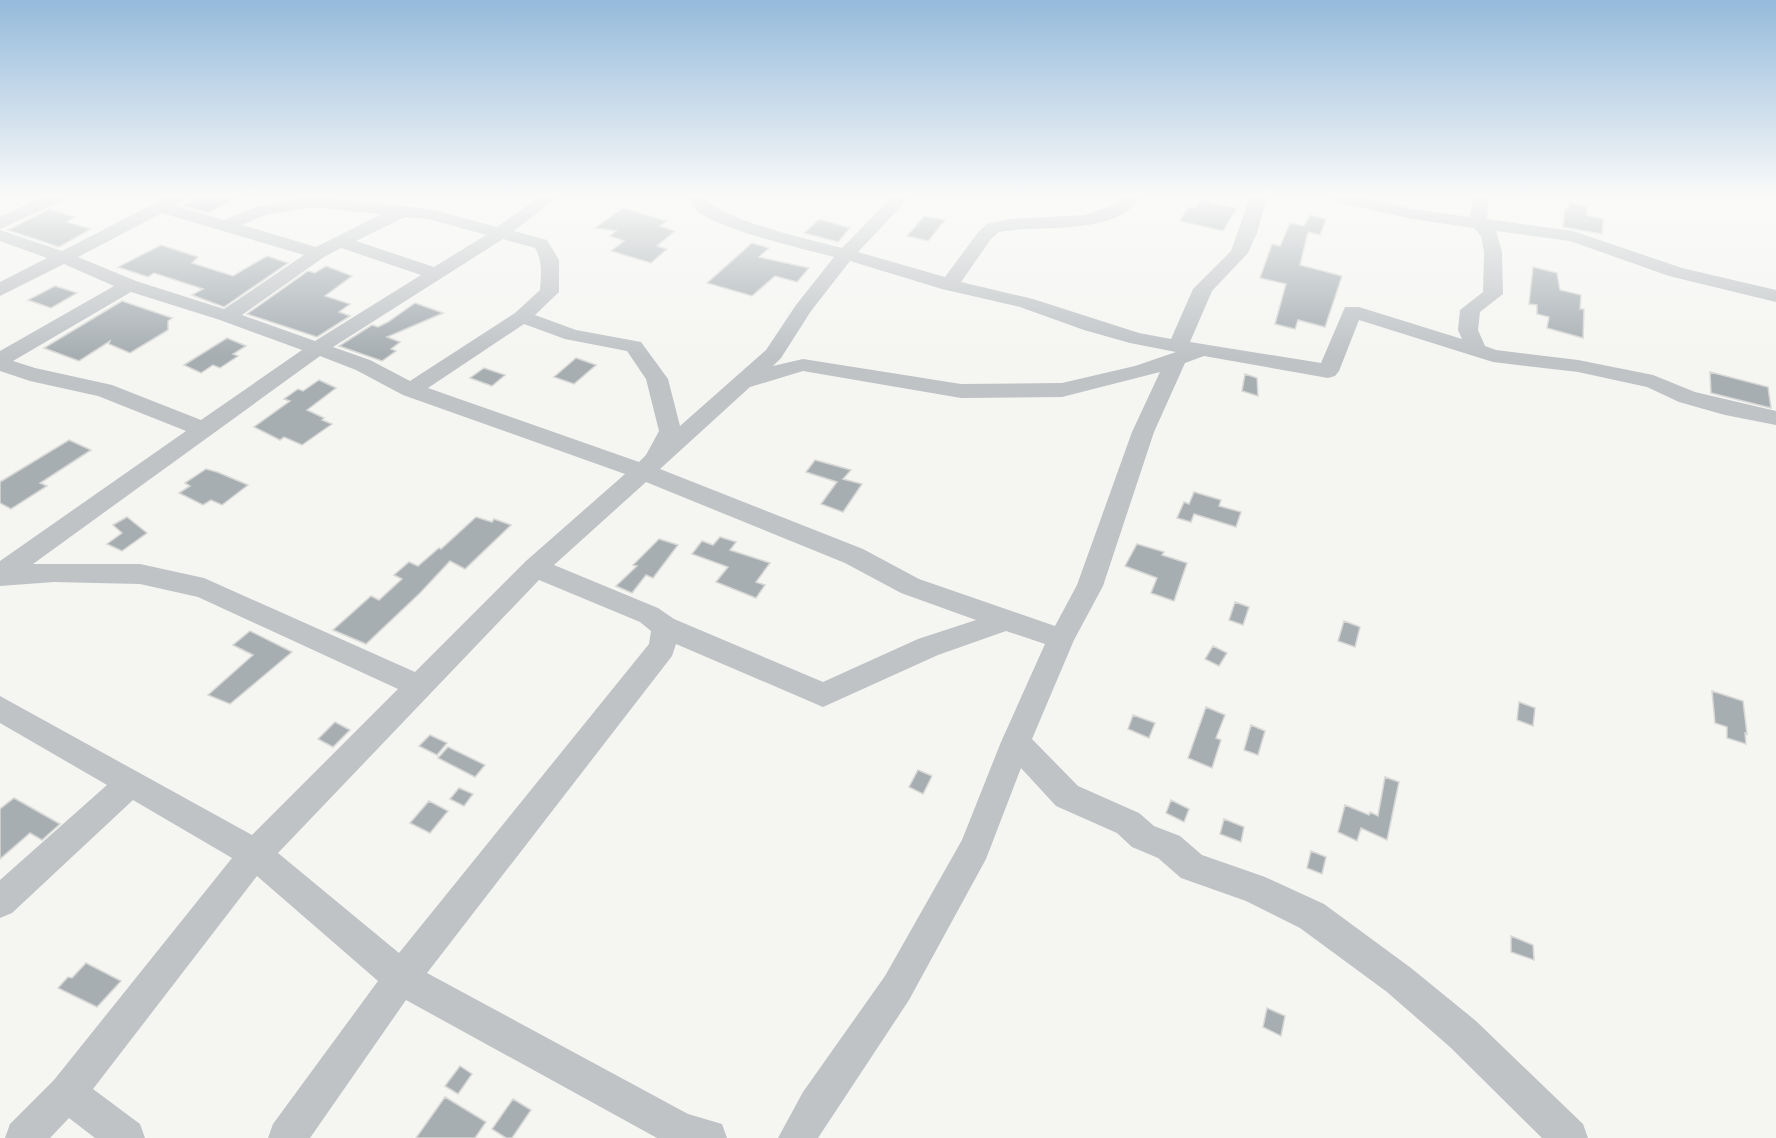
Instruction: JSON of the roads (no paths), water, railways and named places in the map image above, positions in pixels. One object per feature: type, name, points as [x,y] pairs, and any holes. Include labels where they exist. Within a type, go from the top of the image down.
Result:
[{"type":"street","points":[[42,250],[129,285],[227,316],[363,365],[411,390],[649,467],[854,556],[910,586],[1061,639]]},
{"type":"street","points":[[0,290],[79,250]]},
{"type":"street","points":[[308,250],[318,253]]},
{"type":"street","points":[[227,316],[324,250]]},
{"type":"street","points":[[365,250],[438,274]]},
{"type":"street","points":[[0,575],[318,348],[474,250]]},
{"type":"street","points":[[411,390],[522,317],[549,292],[551,267],[547,250]]},
{"type":"street","points":[[831,250],[949,285],[1026,303],[1091,326],[1177,352],[1203,350],[1328,371],[1352,311],[1454,346],[1493,356],[1578,366],[1653,382],[1687,397],[1725,408],[1776,418]]},
{"type":"street","points":[[24,1138],[67,1093],[255,854],[535,568],[774,354],[803,309],[850,250]]},
{"type":"street","points":[[949,285],[974,250]]},
{"type":"street","points":[[797,1138],[816,1105],[897,988],[969,858],[1061,639],[1090,586],[1143,432],[1203,290],[1240,250]]},
{"type":"street","points":[[1493,250],[1493,294],[1470,310],[1468,330],[1477,350],[1493,356]]},
{"type":"street","points":[[1615,250],[1697,278],[1776,296]]},
{"type":"street","points":[[0,362],[129,285]]},
{"type":"street","points":[[522,317],[572,335],[634,346],[657,379],[670,431],[649,467]]},
{"type":"street","points":[[735,389],[760,376],[803,365],[961,391],[1062,390],[1142,371],[1177,352]]},
{"type":"street","points":[[0,362],[30,374],[104,390],[203,429]]},
{"type":"street","points":[[535,568],[649,615],[665,627],[823,695],[928,647],[1009,619]]},
{"type":"street","points":[[0,575],[54,572],[140,574],[204,588],[419,686]]},
{"type":"street","points":[[287,1138],[401,978],[662,648],[665,627]]},
{"type":"street","points":[[0,708],[255,854],[401,978],[682,1131],[708,1138]]},
{"type":"street","points":[[1016,742],[1067,796],[1128,823],[1143,837],[1169,847],[1192,867],[1253,888],[1311,916],[1399,980],[1463,1034],[1569,1138]]},
{"type":"street","points":[[0,902],[130,783]]},
{"type":"street","points":[[67,1093],[126,1138]]}]
